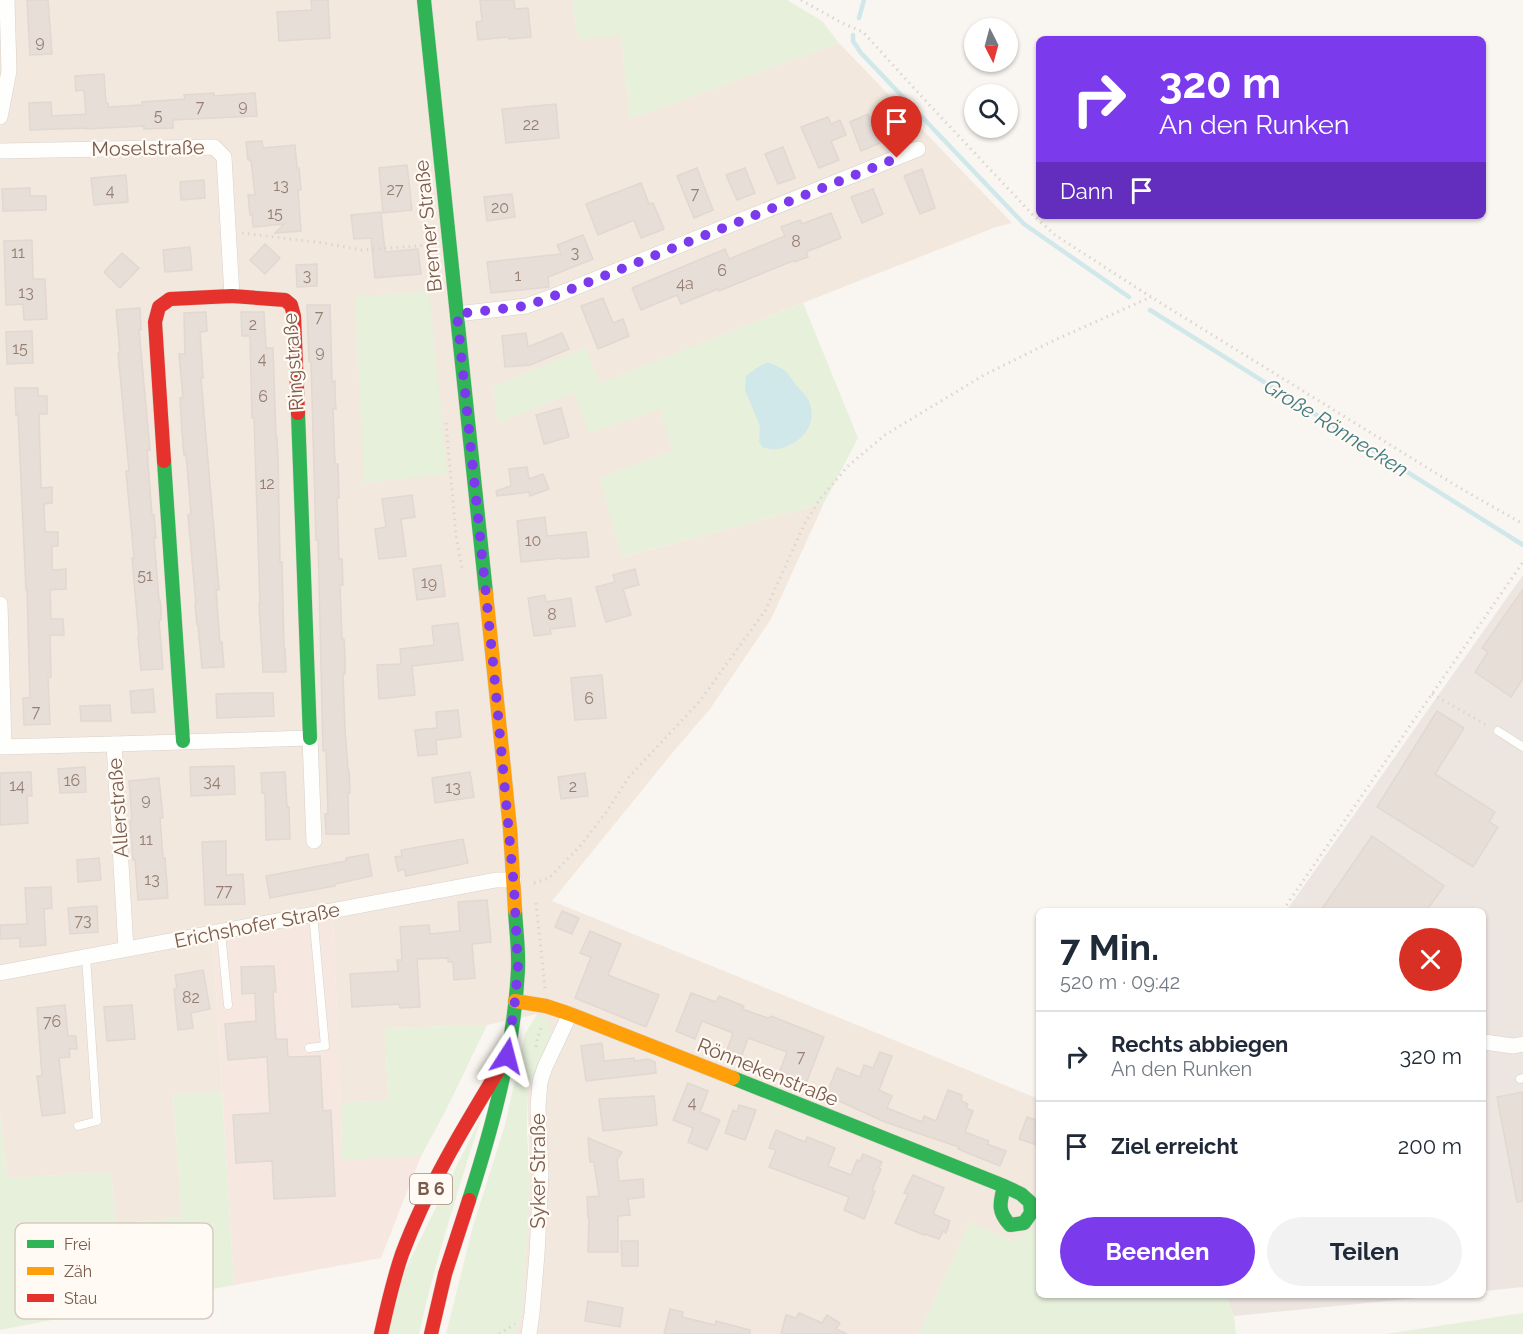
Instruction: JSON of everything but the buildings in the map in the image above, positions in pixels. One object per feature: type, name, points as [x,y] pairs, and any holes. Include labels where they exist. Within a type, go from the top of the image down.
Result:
[{"type":"main road","name":"Bremer Straße","points":[[424,0],[494,672],[514,884],[518,968],[507,1056],[498,1101],[445,1274],[431,1334]]},
{"type":"main road","name":"Ringstraße","points":[[183,741],[155,322],[159,307],[170,299],[232,296],[285,300],[291,305],[294,316],[310,738]]},
{"type":"main road","name":"Rönnekenstraße","points":[[515,1001],[546,1006],[570,1014],[1004,1186]]},
{"type":"main road","name":"B 6","points":[[381,1334],[390,1293],[423,1203],[507,1056]]},
{"type":"street","points":[[0,117],[3,88],[9,71],[7,0]]},
{"type":"street","name":"Moselstraße","points":[[0,151],[214,147],[224,157],[232,296]]},
{"type":"street","points":[[457,314],[526,306],[554,296],[918,149]]},
{"type":"street","points":[[0,604],[2,747]]},
{"type":"street","points":[[114,744],[310,738]]},
{"type":"street","name":"Ringstraße","points":[[310,738],[314,841]]},
{"type":"street","name":"Allerstraße","points":[[2,747],[114,744],[126,949]]},
{"type":"street","name":"Erichshofer Straße","points":[[0,973],[496,880],[514,884]]},
{"type":"street","name":"Syker Straße","points":[[529,1334],[541,1185],[538,1107],[540,1082],[545,1066],[570,1014]]},
{"type":"street","points":[[1486,1042],[1513,1046],[1523,1044]]},
{"type":"lane","points":[[1498,731],[1523,747]]},
{"type":"lane","points":[[309,1048],[325,1046],[313,914]]},
{"type":"lane","points":[[221,932],[228,1005]]},
{"type":"lane","points":[[78,1126],[97,1121],[86,957]]},
{"type":"path","points":[[801,0],[863,32],[1036,218]]},
{"type":"path","points":[[1037,219],[1055,236],[1151,297],[1460,488],[1523,524]]},
{"type":"path","points":[[229,231],[362,250],[450,243]]},
{"type":"path","points":[[514,884],[525,886],[549,878],[581,845],[629,777],[699,702],[765,611],[805,523],[820,499],[849,465],[885,435],[984,375],[1151,297]]},
{"type":"path","points":[[1284,908],[1523,562]]},
{"type":"path","points":[[1432,694],[1498,731]]},
{"type":"shaded area","points":[[0,0],[572,0],[578,39],[621,35],[630,119],[839,43],[1012,223],[996,227],[701,343],[673,451],[600,478],[623,557],[824,503],[771,619],[710,709],[552,901],[1036,1098],[1036,1227],[1014,1241],[970,1223],[919,1334],[515,1334],[522,1313],[530,1178],[527,1091],[551,1036],[537,1014],[487,1025],[385,1028],[388,1100],[341,1103],[333,921],[213,942],[222,1091],[173,1095],[182,1217],[116,1223],[111,1172],[7,1178],[0,1113]]},
{"type":"shaded area","points":[[1523,575],[1523,1287],[1486,1291],[1486,908],[1288,908]]},
{"type":"shaded area","points":[[333,920],[342,1159],[421,1156],[381,1258],[234,1285],[213,942]]},
{"type":"shaded area","points":[[1227,1298],[1417,1298],[1234,1316]]},
{"type":"green space","points":[[572,0],[787,0],[822,21],[839,43],[630,119],[621,36],[578,39]]},
{"type":"green space","points":[[429,291],[447,474],[364,483],[355,297]]},
{"type":"green space","points":[[803,303],[858,438],[824,503],[622,557],[600,478],[672,451],[660,409],[589,433],[573,393],[498,423],[493,387],[586,347],[600,383]]},
{"type":"green space","points":[[537,1014],[549,1021],[551,1036],[527,1091],[530,1178],[522,1313],[515,1334],[446,1334],[473,1226],[505,1125],[525,1034]]},
{"type":"green space","points":[[487,1025],[421,1156],[342,1160],[341,1103],[388,1100],[385,1028]]},
{"type":"green space","points":[[222,1091],[234,1285],[213,1289],[213,1223],[125,1223],[182,1217],[173,1095]]},
{"type":"green space","points":[[0,1113],[7,1178],[111,1172],[116,1223],[15,1223],[15,1319],[57,1319],[0,1330]]},
{"type":"green space","points":[[482,1115],[440,1251],[419,1334],[388,1334],[405,1270]]},
{"type":"green space","points":[[970,1222],[1013,1241],[1036,1227],[1036,1298],[1227,1298],[1234,1316],[1236,1334],[919,1334]]},
{"type":"green space","points":[[1523,1313],[1523,1334],[1386,1334]]},
{"type":"water","points":[[768,362],[789,375],[808,398],[812,417],[808,429],[800,439],[776,449],[762,447],[759,441],[760,426],[745,390],[746,376]]},
{"type":"waterway","name":"Große Rönnecken","points":[[859,18],[864,0]]},
{"type":"waterway","name":"Große Rönnecken","points":[[853,35],[853,41],[861,53],[1024,224],[1129,297]]},
{"type":"waterway","name":"Große Rönnecken","points":[[1150,310],[1523,545]]},
{"type":"traffic: fast","points":[[424,0],[486,593]]},
{"type":"traffic: fast","points":[[298,413],[310,738]]},
{"type":"traffic: fast","points":[[164,461],[183,741]]},
{"type":"traffic: fast","points":[[469,1200],[494,1115],[512,1028],[518,962],[515,910]]},
{"type":"traffic: fast","points":[[733,1078],[1004,1186],[1021,1194],[1030,1202],[1031,1213],[1024,1223],[1010,1225],[1003,1215],[1001,1202],[1004,1186]]},
{"type":"traffic: slow","points":[[486,593],[510,829],[515,910]]},
{"type":"traffic: slow","points":[[515,1001],[546,1006],[570,1014],[733,1078]]},
{"type":"traffic: jam","points":[[164,461],[155,322],[159,307],[170,299],[232,296],[285,300],[291,305],[294,316],[298,413]]},
{"type":"traffic: jam","points":[[381,1334],[390,1294],[412,1228],[450,1153],[507,1056]]},
{"type":"traffic: jam","points":[[431,1334],[445,1274],[469,1200]]},
{"type":"route","points":[[507,1056],[518,968],[514,887],[457,314],[526,306],[897,158]]}]
